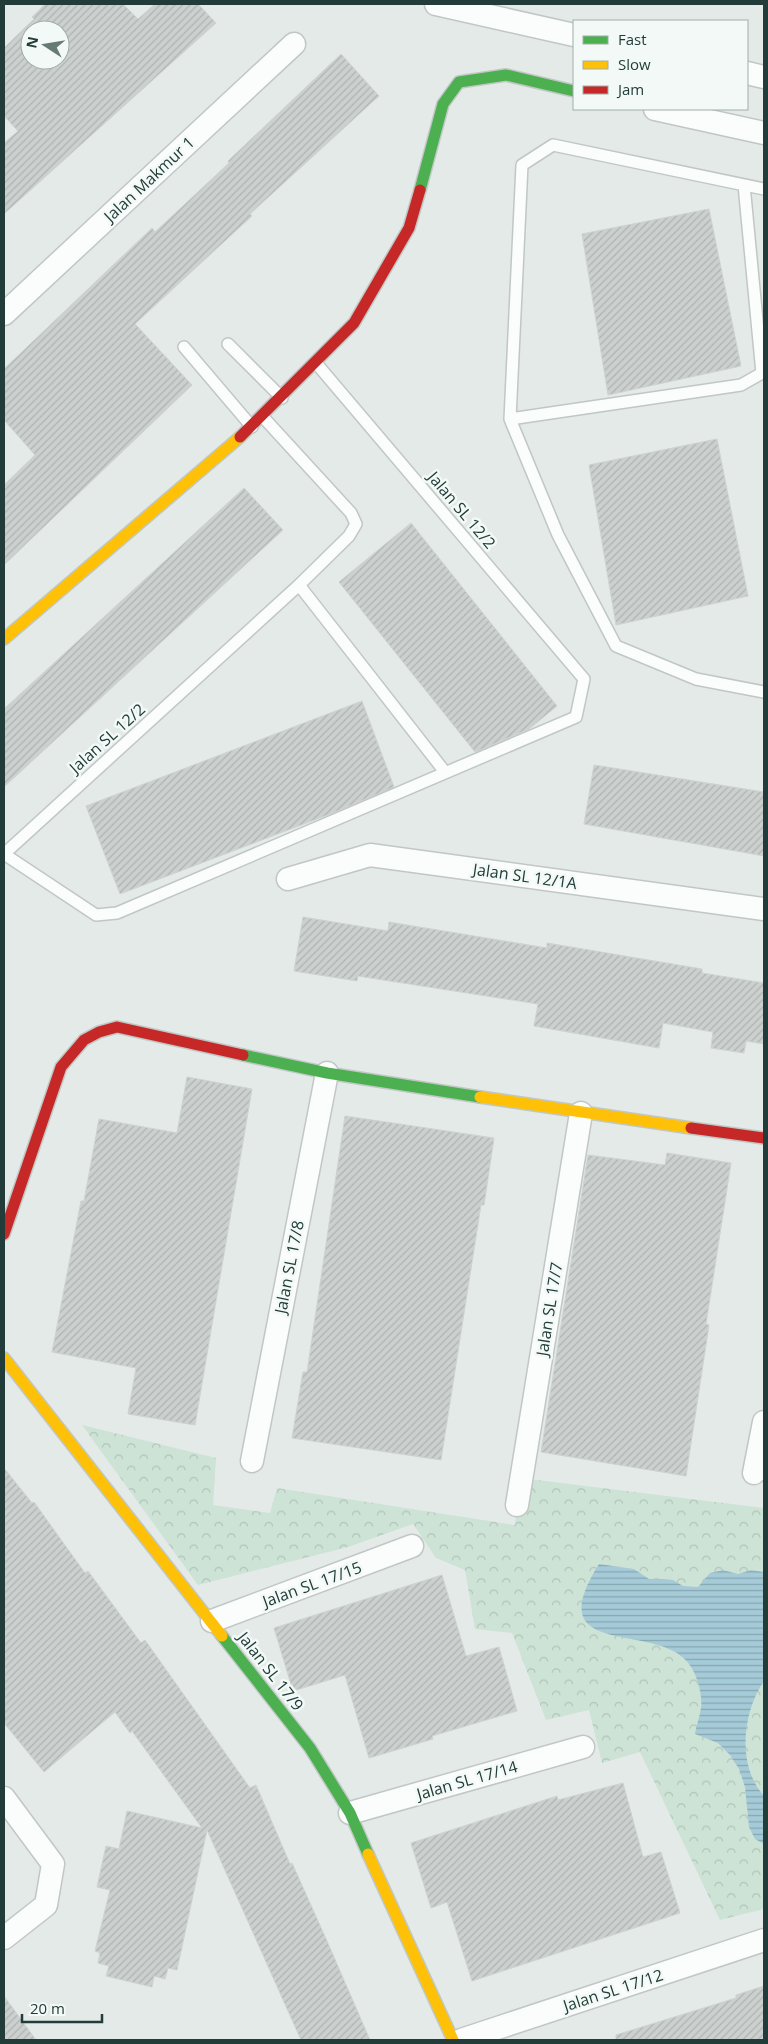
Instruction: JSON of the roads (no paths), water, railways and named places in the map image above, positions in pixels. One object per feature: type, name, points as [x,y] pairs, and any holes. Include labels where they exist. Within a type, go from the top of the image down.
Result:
[{"type":"street","points":[[436,4],[573,34]]},
{"type":"street","name":"Jalan Makmur 1","points":[[4,314],[294,44]]},
{"type":"street","points":[[748,73],[764,77]]},
{"type":"street","points":[[4,640],[252,427],[354,322],[409,228],[443,104],[459,82],[506,76],[573,91]]},
{"type":"street","points":[[660,110],[764,133]]},
{"type":"street","name":"Jalan SL 12/1A","points":[[288,878],[370,855],[764,909]]},
{"type":"street","points":[[4,1234],[61,1066],[75,1046],[84,1039],[108,1028],[118,1027],[327,1073],[764,1138]]},
{"type":"street","name":"Jalan SL 17/8","points":[[252,1461],[327,1073]]},
{"type":"street","name":"Jalan SL 17/7","points":[[516,1504],[581,1112]]},
{"type":"street","name":"Jalan SL 17/9","points":[[4,1358],[310,1748],[350,1814],[453,2040]]},
{"type":"street","points":[[754,1472],[764,1422]]},
{"type":"street","name":"Jalan SL 17/15","points":[[212,1621],[412,1546]]},
{"type":"street","name":"Jalan SL 17/14","points":[[350,1814],[584,1747]]},
{"type":"street","points":[[4,1798],[53,1864],[46,1905],[4,1938]]},
{"type":"street","name":"Jalan SL 17/12","points":[[461,2040],[764,1940]]},
{"type":"lane","points":[[764,189],[553,145],[522,165],[510,419],[558,535],[616,646],[696,679],[764,692]]},
{"type":"lane","points":[[510,419],[741,385],[762,372],[744,185]]},
{"type":"lane","points":[[228,344],[282,398]]},
{"type":"lane","points":[[184,347],[252,427]]},
{"type":"lane","name":"Jalan SL 12/2","points":[[316,363],[584,679],[576,717],[445,772]]},
{"type":"lane","name":"Jalan SL 12/2","points":[[4,854],[299,585],[349,536],[356,524],[351,513],[263,417]]},
{"type":"lane","points":[[4,854],[96,915],[117,913],[445,772],[299,585]]},
{"type":"water","points":[[599,1564],[634,1569],[649,1579],[673,1580],[683,1586],[698,1587],[710,1573],[723,1570],[738,1574],[751,1570],[764,1572],[764,1681],[751,1708],[747,1724],[746,1755],[755,1784],[764,1796],[764,1844],[755,1839],[749,1827],[745,1787],[739,1769],[730,1755],[718,1743],[695,1734],[701,1697],[697,1679],[689,1664],[673,1651],[653,1644],[609,1634],[592,1627],[582,1615],[584,1595]]}]
